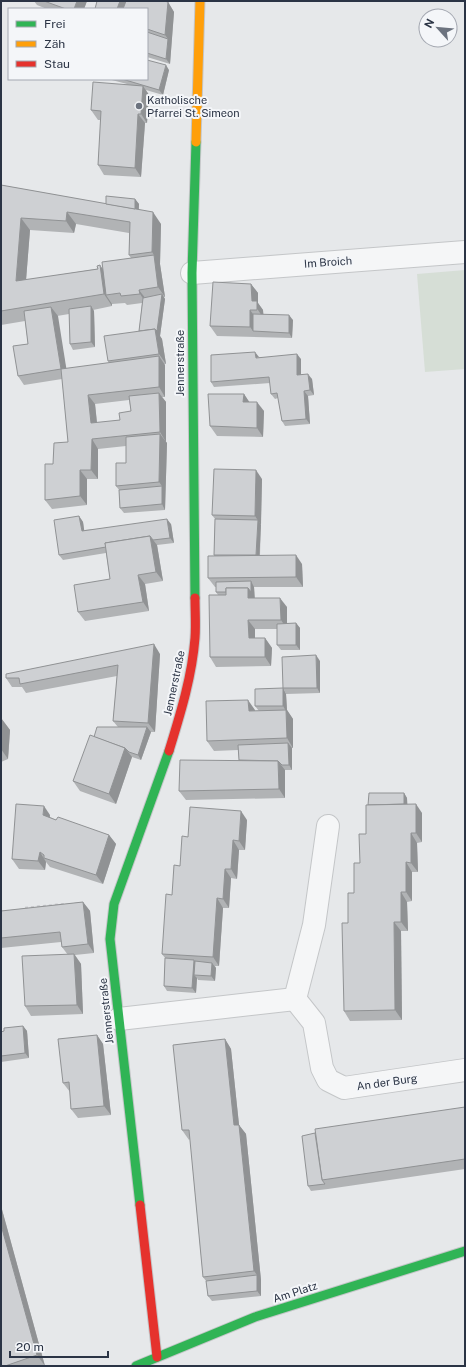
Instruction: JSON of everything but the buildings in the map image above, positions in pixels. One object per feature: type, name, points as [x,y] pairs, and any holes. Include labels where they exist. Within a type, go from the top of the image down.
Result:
[{"type":"street","name":"Jennerstraße","points":[[157,1357],[110,939],[114,904],[165,764],[180,716],[190,671],[194,638],[192,273],[200,1]]},
{"type":"street","name":"Im Broich","points":[[192,273],[465,252]]},
{"type":"street","points":[[119,1018],[294,999],[314,925],[328,826]]},
{"type":"street","name":"An der Burg","points":[[294,999],[314,1023],[322,1068],[328,1080],[344,1088],[465,1070]]},
{"type":"street","name":"Am Platz","points":[[136,1366],[255,1317],[465,1250]]},
{"type":"path","points":[[24,908],[69,904]]},
{"type":"shaded area","points":[[465,270],[465,369],[425,372],[417,274]]},
{"type":"traffic: fast","points":[[195,598],[192,273],[196,142]]},
{"type":"traffic: fast","points":[[140,1205],[110,939],[114,904],[169,751]]},
{"type":"traffic: fast","points":[[136,1366],[255,1317],[465,1251]]},
{"type":"traffic: slow","points":[[196,142],[200,1]]},
{"type":"traffic: jam","points":[[169,751],[185,696],[191,667],[195,633],[195,598]]},
{"type":"traffic: jam","points":[[140,1205],[157,1357]]},
{"type":"place","name":"Katholische Pfarrei St. Simeon","points":[[139,106]]}]
